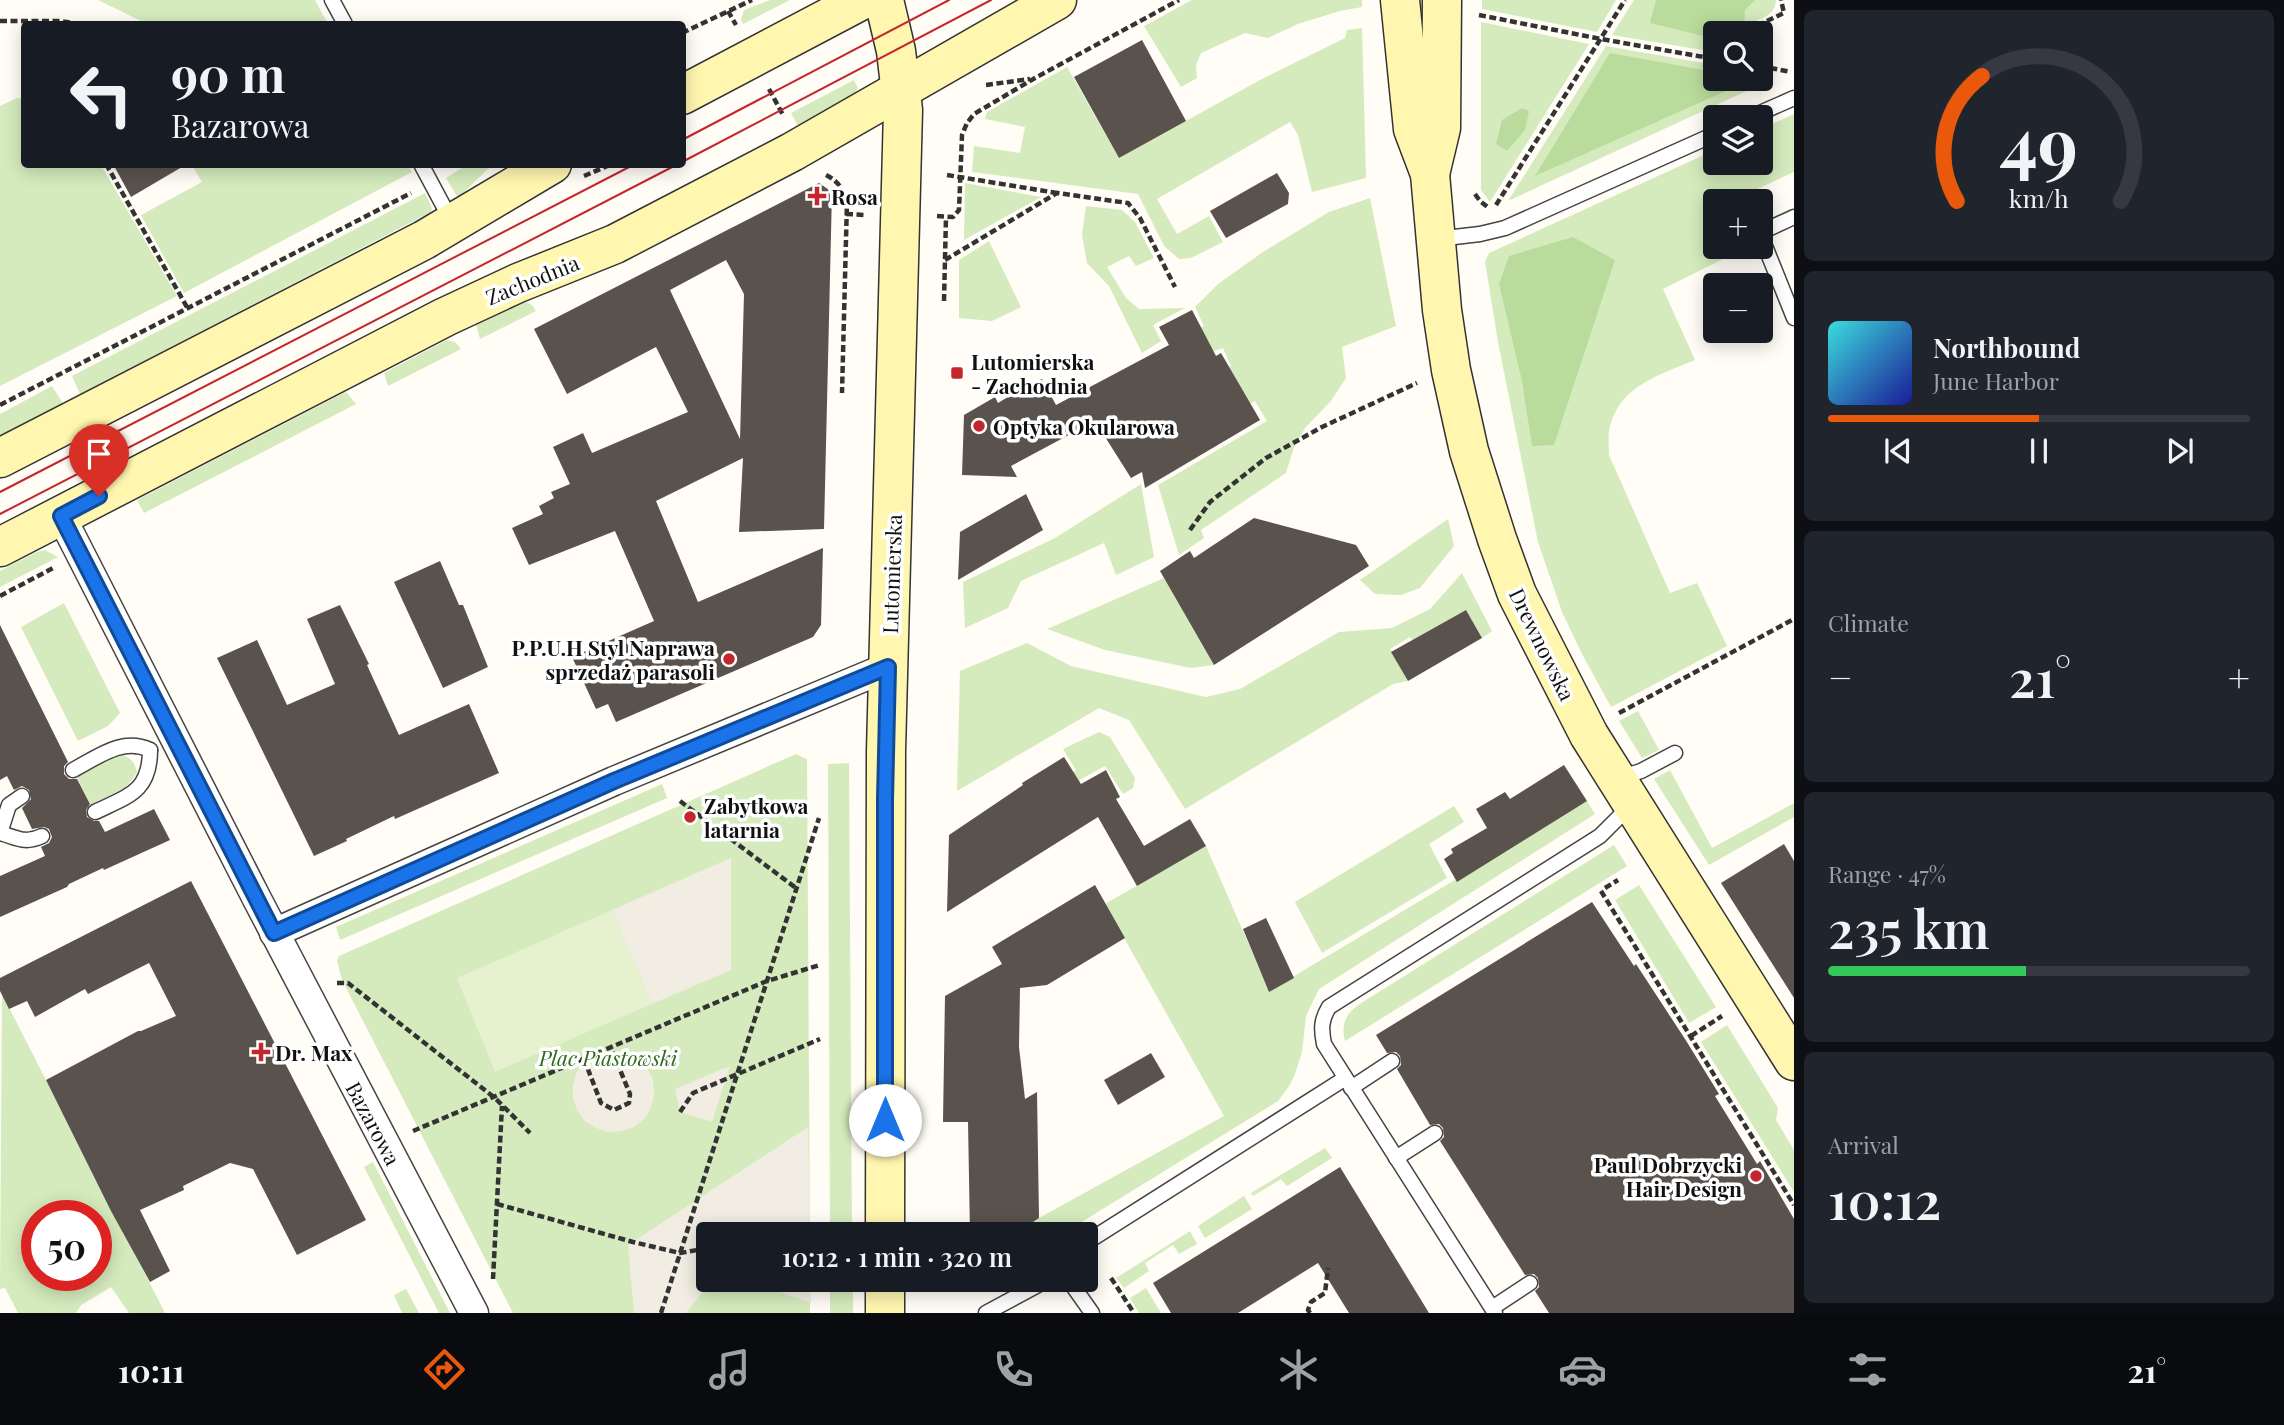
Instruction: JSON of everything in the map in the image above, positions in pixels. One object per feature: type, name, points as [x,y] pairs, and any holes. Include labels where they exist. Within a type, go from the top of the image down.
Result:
[{"type":"main road","points":[[686,93],[862,0]]},
{"type":"main road","name":"Lutomierska","points":[[884,0],[902,90],[885,787],[885,1222]]},
{"type":"main road","name":"Zachodnia","points":[[0,547],[444,317],[518,283],[615,244],[792,152],[1058,0]]},
{"type":"main road","name":"Drewnowska","points":[[1400,0],[1413,129],[1430,174],[1442,310],[1451,370],[1475,473],[1517,594],[1589,735],[1794,1061]]},
{"type":"main road","name":"Drewnowska","points":[[1430,174],[1441,128],[1458,7]]},
{"type":"main road","points":[[0,458],[366,271],[453,223],[568,170]]},
{"type":"main road","points":[[885,1292],[885,1313]]},
{"type":"street","name":"Bazarowa","points":[[61,516],[161,743],[274,933],[474,1313]]},
{"type":"street","points":[[274,933],[614,781],[888,667]]},
{"type":"lane","points":[[332,0],[343,21]]},
{"type":"lane","points":[[1773,107],[1794,98]]},
{"type":"lane","points":[[1435,239],[1505,229],[1703,139]]},
{"type":"lane","points":[[423,168],[453,223]]},
{"type":"lane","points":[[1794,217],[1768,229],[1763,234],[1763,241],[1794,318]]},
{"type":"lane","points":[[72,771],[125,744],[161,743],[146,780],[128,796],[95,812]]},
{"type":"lane","points":[[1530,1283],[1493,1311],[1324,1044],[1321,1028],[1323,1017],[1329,1007],[1600,836],[1623,813],[1623,789],[1641,771],[1675,753]]},
{"type":"lane","points":[[22,796],[9,805],[0,833],[24,841],[42,836]]},
{"type":"lane","points":[[1098,1235],[1348,1084],[1392,1061]]},
{"type":"lane","points":[[1396,1158],[1435,1133]]},
{"type":"lane","points":[[986,1313],[1025,1292]]},
{"type":"lane","points":[[1077,1292],[1092,1313]]},
{"type":"path","points":[[686,31],[752,0]]},
{"type":"path","points":[[936,216],[953,217],[959,211],[962,135],[974,114],[1179,0]]},
{"type":"path","points":[[1493,209],[1625,0]]},
{"type":"path","points":[[1767,21],[1784,13],[1781,0]]},
{"type":"path","points":[[1458,7],[1601,39],[1703,57]]},
{"type":"path","points":[[728,11],[738,29]]},
{"type":"path","points":[[0,21],[61,21]]},
{"type":"path","points":[[1773,69],[1794,73]]},
{"type":"path","points":[[769,88],[784,117]]},
{"type":"path","points":[[108,168],[188,309]]},
{"type":"path","points":[[821,174],[838,183],[847,201],[842,393]]},
{"type":"path","points":[[947,176],[1128,203],[1140,218],[1175,286]]},
{"type":"path","points":[[0,405],[408,195],[430,181]]},
{"type":"path","points":[[945,260],[1057,193]]},
{"type":"path","points":[[846,214],[864,215]]},
{"type":"path","points":[[944,301],[946,217]]},
{"type":"path","points":[[1190,530],[1210,502],[1266,458],[1322,427],[1451,370]]},
{"type":"path","points":[[0,596],[80,554]]},
{"type":"path","points":[[1608,719],[1794,619]]},
{"type":"path","points":[[680,801],[796,888]]},
{"type":"path","points":[[661,1313],[819,818]]},
{"type":"path","points":[[1618,880],[1603,890],[1794,1205]]},
{"type":"path","points":[[411,1131],[495,1098],[766,981],[820,965]]},
{"type":"path","points":[[326,988],[335,983],[348,983],[495,1098],[530,1133]]},
{"type":"path","points":[[1690,1036],[1727,1013]]},
{"type":"path","points":[[680,1112],[693,1093],[820,1039]]},
{"type":"path","points":[[584,1059],[601,1103],[614,1110],[622,1107],[629,1103],[630,1094],[611,1048]]},
{"type":"path","points":[[493,1289],[502,1105]]},
{"type":"path","points":[[497,1204],[680,1253],[696,1250]]},
{"type":"path","points":[[1310,1313],[1308,1310],[1311,1302],[1325,1293],[1328,1268]]},
{"type":"path","points":[[1111,1278],[1134,1313]]},
{"type":"green space","points":[[98,0],[315,0],[326,21],[141,21]]},
{"type":"green space","points":[[770,0],[790,0],[743,24],[741,19],[744,10]]},
{"type":"green space","points":[[1192,0],[1362,0],[1362,7],[1298,24],[1268,38],[1245,33],[1201,53],[1196,65],[1197,78],[1181,87],[1144,26]]},
{"type":"green space","points":[[1482,0],[1616,0],[1597,32],[1482,9]]},
{"type":"green space","points":[[1634,0],[1776,0],[1773,10],[1756,21],[1703,21],[1703,50],[1612,35]]},
{"type":"green space","points":[[1656,0],[1755,0],[1745,10],[1744,21],[1703,21],[1703,36],[1650,23]]},
{"type":"green space","points":[[1481,22],[1589,44],[1490,202],[1481,190]]},
{"type":"green space","points":[[1362,28],[1366,178],[1312,192],[1298,135],[1290,122],[1157,199],[1177,234],[1209,216],[1223,242],[1191,258],[1179,259],[1164,246],[1138,194],[972,172],[974,146],[1020,153],[1025,127],[985,119],[987,112],[1067,67],[1119,158],[1260,80],[1345,38],[1347,30]]},
{"type":"green space","points":[[1606,46],[1703,63],[1703,91],[1746,91],[1716,105],[1703,105],[1703,111],[1508,201]]},
{"type":"green space","points":[[1610,53],[1703,70],[1703,91],[1726,91],[1535,176]]},
{"type":"green space","points":[[854,80],[858,88],[854,95],[798,126],[791,113]]},
{"type":"green space","points":[[21,99],[21,168],[103,168],[177,296],[0,386],[0,106]]},
{"type":"green space","points":[[1522,108],[1529,111],[1525,130],[1507,151],[1496,144],[1502,120]]},
{"type":"green space","points":[[1794,114],[1794,172],[1757,189],[1703,189],[1703,259],[1723,259],[1663,289],[1695,360],[1657,376],[1634,390],[1616,410],[1609,431],[1609,455],[1670,593],[1697,583],[1727,646],[1611,707],[1562,612],[1538,542],[1498,342],[1485,262],[1489,253],[1703,155],[1703,175],[1773,175],[1773,124]]},
{"type":"green space","points":[[194,168],[410,168],[412,172],[184,293],[141,215],[202,182]]},
{"type":"green space","points":[[462,168],[489,168],[460,196],[456,195],[446,178]]},
{"type":"green space","points":[[965,183],[1041,197],[964,240]]},
{"type":"green space","points":[[425,193],[432,208],[431,212],[80,394],[72,376]]},
{"type":"green space","points":[[1370,198],[1396,326],[1342,347],[1346,378],[1331,401],[1305,428],[1294,447],[1286,473],[1201,530],[1204,538],[1179,555],[1158,485],[1267,421],[1255,401],[1231,415],[1212,375],[1231,366],[1223,348],[1208,353],[1158,352],[1204,326],[1195,307],[1218,284],[1263,252],[1329,212]]},
{"type":"green space","points":[[1086,206],[1122,210],[1135,222],[1154,258],[1136,266],[1129,256],[1107,267],[1126,298],[1139,309],[1185,308],[1153,325],[1161,341],[1142,353],[1109,286],[1087,263],[1082,235]]},
{"type":"green space","points":[[1573,237],[1615,260],[1554,445],[1532,446],[1522,381],[1499,284],[1509,256]]},
{"type":"green space","points":[[989,241],[1021,307],[992,321],[959,318],[959,260]]},
{"type":"green space","points":[[526,302],[536,311],[480,339],[476,324]]},
{"type":"green space","points":[[447,340],[455,342],[461,349],[388,386],[384,373]]},
{"type":"green space","points":[[52,386],[64,405],[0,436],[0,414]]},
{"type":"green space","points":[[346,392],[356,404],[144,513],[137,500]]},
{"type":"green space","points":[[1141,484],[1154,557],[1116,575],[1104,543],[1021,581],[1008,608],[965,628],[963,582],[1055,538]]},
{"type":"green space","points":[[1448,519],[1454,546],[1420,588],[1401,595],[1375,594],[1360,580]]},
{"type":"green space","points":[[45,550],[58,557],[0,587],[0,571]]},
{"type":"green space","points":[[1462,573],[1492,631],[1482,638],[1466,610],[1412,640],[1410,637],[1390,649],[1408,681],[1393,684],[1185,809],[1129,720],[1099,708],[957,791],[960,671],[1027,643],[1071,666],[1206,697],[1240,689],[1339,632],[1392,628],[1430,609]]},
{"type":"green space","points":[[1164,578],[1214,665],[1191,668],[1105,650],[1047,629]]},
{"type":"green space","points":[[64,603],[120,713],[108,726],[78,741],[21,627]]},
{"type":"green space","points":[[1638,711],[1659,750],[1642,758],[1619,721]]},
{"type":"green space","points":[[1099,732],[1110,737],[1135,778],[1133,788],[1123,794],[1105,766],[1076,782],[1016,806],[1076,770],[1063,749]]},
{"type":"green space","points":[[116,753],[130,759],[137,773],[126,787],[91,805],[75,774]]},
{"type":"green space","name":"Plac Piastowski","points":[[796,754],[807,759],[810,1222],[696,1222],[696,1292],[810,1292],[810,1313],[513,1313],[342,980],[337,961],[339,956]]},
{"type":"green space","points":[[849,763],[852,1222],[830,1222],[828,764]]},
{"type":"green space","points":[[1670,770],[1712,848],[1794,803],[1794,817],[1709,865],[1654,779]]},
{"type":"green space","points":[[662,784],[667,798],[340,940],[336,927]]},
{"type":"green space","points":[[1587,801],[1595,814],[1319,989],[1306,1016],[1302,1052],[1295,1074],[1278,1101],[1081,1222],[1033,1222],[1224,1116],[1105,904],[1206,846],[1269,991]]},
{"type":"green space","points":[[1454,806],[1464,822],[1429,844],[1447,878],[1322,953],[1295,902]]},
{"type":"green space","points":[[1614,845],[1627,866],[1345,1041],[1345,1021],[1358,1005]]},
{"type":"green space","points":[[1639,885],[1716,1007],[1689,1023],[1615,900]]},
{"type":"green space","points":[[612,910],[652,1004],[495,1072],[457,978]]},
{"type":"green space","points":[[2,994],[107,1200],[21,1200],[21,1291],[104,1291],[81,1305],[76,1313],[18,1313],[5,1288],[0,1289]]},
{"type":"green space","points":[[1727,1025],[1778,1108],[1776,1120],[1794,1150],[1794,1192],[1701,1042]]},
{"type":"green space","points":[[1325,1148],[1332,1158],[1287,1186],[1281,1179],[1253,1196],[1251,1193]]},
{"type":"green space","points":[[373,1162],[450,1313],[439,1313],[364,1167]]},
{"type":"green space","points":[[1244,1196],[1252,1209],[1205,1238],[1198,1226]]},
{"type":"green space","points":[[112,1209],[165,1313],[129,1313],[112,1288]]},
{"type":"green space","points":[[1190,1231],[1197,1244],[1179,1254],[1173,1245],[1145,1263],[1149,1271],[1124,1288],[1116,1278]]},
{"type":"green space","points":[[1146,1288],[1161,1313],[1139,1313],[1130,1298]]},
{"type":"green space","points":[[406,1289],[419,1313],[402,1313],[394,1295]]},
{"type":"green space","points":[[830,1292],[853,1292],[853,1313],[830,1313]]},
{"type":"shaded area","points":[[731,858],[731,970],[652,1004],[612,910]]},
{"type":"shaded area","points":[[625,1052],[638,1058],[647,1068],[653,1080],[654,1095],[651,1108],[644,1119],[634,1127],[608,1132],[585,1121],[573,1098],[573,1085],[577,1071]]},
{"type":"shaded area","points":[[730,1066],[712,1122],[680,1112],[675,1089]]},
{"type":"shaded area","points":[[808,1127],[810,1222],[696,1222],[696,1292],[703,1292],[686,1313],[634,1313],[628,1245]]},
{"type":"shaded area","points":[[780,1292],[811,1292],[811,1303]]},
{"type":"building","points":[[1142,40],[1186,121],[1119,158],[1074,77]]},
{"type":"building","points":[[115,168],[180,168],[131,197]]},
{"type":"building","points":[[1277,173],[1289,193],[1288,204],[1226,238],[1210,211]]},
{"type":"building","points":[[819,183],[832,192],[824,529],[739,532],[743,458],[656,501],[698,602],[823,548],[821,625],[813,637],[616,722],[608,704],[596,709],[572,657],[654,621],[615,531],[529,565],[512,528],[543,514],[539,506],[554,498],[551,492],[570,484],[553,447],[583,433],[592,453],[688,412],[656,347],[567,394],[534,329]],"holes":[[[726,260],[744,294],[740,439],[670,290]]]},
{"type":"building","points":[[1192,310],[1216,356],[1221,353],[1260,420],[1145,488],[1142,472],[1131,478],[1095,421],[1011,466],[1017,477],[962,475],[964,415],[995,397],[998,403],[1042,379],[1056,405],[1169,345],[1159,327]]},
{"type":"building","points":[[1026,494],[1043,530],[958,580],[960,532]]},
{"type":"building","points":[[1254,518],[1356,545],[1369,566],[1214,665],[1160,571],[1190,551],[1194,558]]},
{"type":"building","points":[[440,561],[459,605],[463,605],[488,667],[443,688],[394,582]]},
{"type":"building","points":[[340,605],[399,735],[469,704],[499,773],[395,819],[394,816],[314,856],[217,658],[257,640],[287,705],[335,684],[307,619]]},
{"type":"building","points":[[1466,610],[1482,638],[1408,681],[1391,652]]},
{"type":"building","points":[[0,625],[68,762],[64,766],[64,774],[69,779],[77,779],[90,804],[86,810],[87,817],[99,821],[105,832],[154,809],[170,840],[104,870],[103,868],[0,917],[0,876],[45,856],[41,847],[49,843],[52,837],[49,829],[44,827],[32,829],[22,808],[31,799],[29,790],[22,786],[14,790],[7,776],[0,780]]},
{"type":"building","points":[[1064,757],[1081,784],[1106,770],[1120,797],[1116,799],[1144,846],[1190,819],[1206,846],[1137,886],[1098,817],[947,912],[949,835]]},
{"type":"building","points":[[1564,765],[1587,801],[1457,882],[1444,859],[1453,853],[1451,849],[1487,828],[1476,809],[1505,792],[1510,799]]},
{"type":"building","points":[[1784,844],[1794,861],[1794,998],[1721,883]]},
{"type":"building","points":[[191,881],[366,1220],[297,1255],[253,1169],[230,1163],[183,1186],[184,1190],[140,1210],[170,1271],[150,1282],[112,1213],[112,1200],[106,1200],[46,1080],[138,1031],[176,1016],[149,963],[88,994],[85,989],[35,1017],[27,1001],[9,1009],[0,991],[0,978]]},
{"type":"building","points":[[1095,885],[1125,938],[1047,985],[1020,988],[1019,1047],[1025,1099],[1037,1092],[1039,1218],[1033,1222],[970,1222],[968,1122],[943,1122],[945,996],[1002,964],[992,947]]},
{"type":"building","points":[[1592,902],[1685,1039],[1719,1094],[1715,1096],[1757,1164],[1760,1161],[1794,1219],[1794,1313],[1549,1313],[1535,1291],[1539,1287],[1538,1278],[1534,1274],[1525,1275],[1440,1141],[1444,1137],[1443,1128],[1439,1124],[1430,1125],[1397,1069],[1401,1065],[1400,1056],[1396,1052],[1387,1053],[1376,1035]]},
{"type":"building","points":[[1266,918],[1294,978],[1269,992],[1243,929]]},
{"type":"building","points":[[1151,1053],[1165,1077],[1118,1105],[1104,1080]]},
{"type":"building","points":[[1340,1167],[1429,1313],[1349,1313],[1318,1263],[1238,1313],[1171,1313],[1153,1283]]},
{"type":"tram line","points":[[686,138],[949,0]]},
{"type":"tram line","points":[[686,160],[991,0]]},
{"type":"tram line","points":[[0,492],[627,168]]},
{"type":"tram line","points":[[0,514],[670,168]]},
{"type":"place","name":"Rosa","points":[[817,196]]},
{"type":"place","name":"Lutomierska - Zachodnia","points":[[957,373]]},
{"type":"place","name":"Optyka Okularowa","points":[[979,426]]},
{"type":"place","name":"P.P.U.H Styl Naprawa sprzedaż parasoli","points":[[729,659]]},
{"type":"place","name":"Zabytkowa latarnia","points":[[690,817]]},
{"type":"place","name":"Dr. Max","points":[[261,1052]]},
{"type":"place","name":"Paul Dobrzycki Hair Design","points":[[1756,1176]]},
{"type":"route","points":[[99,496],[61,516],[274,933],[614,781],[888,667],[885,799],[885,1120]]}]
